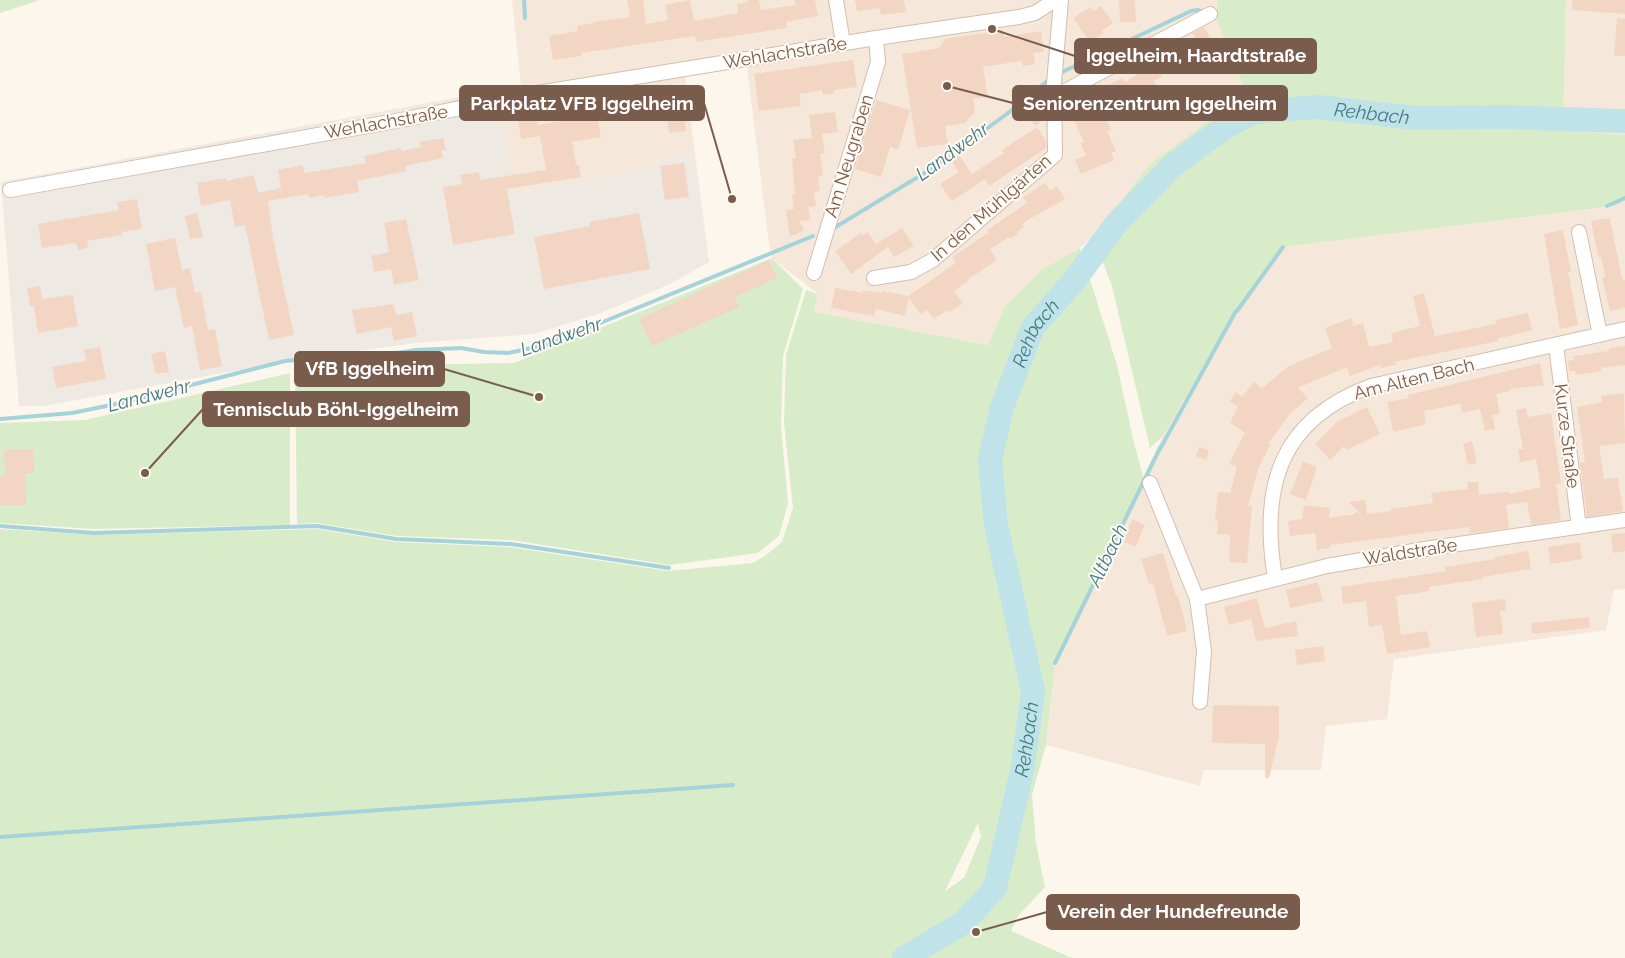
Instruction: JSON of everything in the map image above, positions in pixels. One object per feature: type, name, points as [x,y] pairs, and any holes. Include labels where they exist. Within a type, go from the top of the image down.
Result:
[{"type":"street","points":[[836,0],[843,43]]},
{"type":"street","name":"Wehlachstraße","points":[[10,190],[402,120],[525,95],[843,43],[1019,17],[1034,13],[1055,0]]},
{"type":"street","name":"In den Mühlgärten","points":[[874,278],[911,272],[933,260],[1055,155],[1055,85],[1061,0]]},
{"type":"street","points":[[1055,85],[1210,14]]},
{"type":"street","name":"Am Neugraben","points":[[814,274],[878,62],[876,38]]},
{"type":"street","points":[[1579,232],[1600,335]]},
{"type":"street","name":"Am Alten Bach","points":[[1275,578],[1270,528],[1274,488],[1284,457],[1293,440],[1304,427],[1334,402],[1371,386],[1625,329]]},
{"type":"street","name":"Kurze Straße","points":[[1556,345],[1579,527]]},
{"type":"street","points":[[1150,483],[1197,598],[1204,650],[1200,702]]},
{"type":"street","name":"Waldstraße","points":[[1197,598],[1275,578],[1381,556],[1625,520]]},
{"type":"shaded area","points":[[512,0],[1218,0],[1215,15],[1246,93],[1150,164],[1093,236],[1080,248],[1041,270],[1005,306],[988,345],[814,312],[818,294],[772,258],[747,67],[685,77],[695,153],[654,161],[654,168],[513,194],[498,90],[521,85]]},
{"type":"shaded area","points":[[1566,0],[1625,0],[1625,135],[1563,131]]},
{"type":"shaded area","points":[[498,90],[513,194],[654,168],[654,161],[695,153],[709,262],[670,284],[601,313],[534,334],[416,343],[305,358],[43,406],[19,406],[1,182]]},
{"type":"shaded area","points":[[1625,200],[1625,589],[1614,590],[1606,630],[1394,659],[1387,719],[1326,726],[1321,770],[1204,770],[1200,786],[1046,745],[1055,663],[1163,436],[1236,311],[1283,247],[1614,206]]},
{"type":"green space","points":[[0,0],[40,0],[0,13]]},
{"type":"green space","points":[[1218,0],[1566,0],[1563,130],[1625,135],[1625,200],[1614,206],[1283,247],[1236,311],[1163,436],[1150,448],[1112,286],[1093,236],[1150,164],[1246,93],[1215,15]]},
{"type":"green space","points":[[1080,248],[1117,365],[1144,479],[1055,663],[1046,745],[1032,795],[1036,843],[1045,887],[1018,916],[1011,931],[1072,958],[0,958],[0,529],[94,535],[316,529],[396,542],[509,547],[668,571],[753,563],[782,542],[793,508],[784,423],[786,355],[806,290],[818,294],[814,312],[988,345],[1005,306],[1041,270]],"holes":[[[978,823],[981,837],[964,878],[945,891]]]},
{"type":"green space","points":[[772,258],[803,289],[783,356],[781,427],[788,503],[779,536],[758,553],[670,565],[511,540],[397,536],[317,523],[297,524],[295,367],[514,363]]},
{"type":"green space","points":[[290,373],[290,525],[94,529],[0,523],[0,423],[85,420]]},
{"type":"building","points":[[627,0],[643,0],[646,24],[668,20],[665,5],[690,0],[694,21],[738,13],[737,4],[748,2],[747,0],[759,0],[761,10],[795,5],[795,0],[815,0],[818,16],[786,22],[787,28],[696,42],[695,36],[581,53],[581,56],[553,60],[549,36],[578,31],[577,26],[593,22],[630,17]]},
{"type":"building","points":[[855,0],[904,0],[906,12],[881,15],[880,8],[857,11]]},
{"type":"building","points":[[1119,0],[1135,0],[1136,22],[1120,22]]},
{"type":"building","points":[[1572,0],[1625,0],[1625,14],[1572,10]]},
{"type":"building","points":[[1101,6],[1113,23],[1102,31],[1104,33],[1090,42],[1073,18],[1091,7],[1094,11]]},
{"type":"building","points":[[1617,18],[1625,19],[1625,56],[1614,56]]},
{"type":"building","points":[[1204,27],[1219,55],[1202,64],[1196,53],[1188,57],[1182,47],[1196,39],[1192,33]]},
{"type":"building","points":[[1003,30],[1004,37],[1041,31],[1044,52],[1033,53],[1035,64],[1023,66],[1022,61],[983,67],[988,97],[973,99],[975,112],[965,123],[945,126],[948,144],[917,148],[902,54],[939,48],[945,39]]},
{"type":"building","points":[[853,60],[857,87],[835,90],[835,93],[823,95],[822,90],[799,94],[801,106],[759,111],[754,74]]},
{"type":"building","points":[[1155,64],[1162,76],[1154,81],[1162,94],[1144,105],[1140,99],[1105,118],[1111,129],[1107,131],[1116,151],[1111,153],[1114,160],[1081,174],[1075,160],[1086,155],[1080,143],[1084,142],[1065,101],[1085,91],[1086,93],[1094,90],[1095,92],[1123,78],[1125,82]]},
{"type":"building","points":[[681,98],[686,131],[669,133],[667,119],[644,121],[643,107],[651,106],[650,102]]},
{"type":"building","points":[[876,100],[910,110],[898,150],[890,147],[881,177],[855,169]]},
{"type":"building","points":[[1037,108],[1045,115],[1036,126],[1028,119]]},
{"type":"building","points":[[835,112],[838,132],[822,134],[825,154],[820,154],[823,176],[818,177],[820,191],[814,192],[816,206],[808,207],[810,220],[799,221],[804,230],[790,237],[786,210],[794,209],[792,195],[795,194],[792,158],[796,158],[793,140],[812,138],[809,115]]},
{"type":"building","points":[[537,114],[538,125],[597,115],[601,137],[572,142],[576,165],[579,165],[581,177],[507,189],[515,234],[453,245],[443,187],[462,184],[460,175],[479,172],[480,180],[546,170],[540,136],[521,139],[518,117]]},
{"type":"building","points":[[1037,127],[1046,141],[1046,148],[989,186],[985,179],[952,201],[940,184],[959,172],[947,155],[955,149],[972,174],[1004,153],[1002,150]]},
{"type":"building","points":[[443,138],[446,150],[441,150],[443,158],[405,166],[406,171],[357,181],[359,192],[325,198],[324,195],[309,198],[308,194],[268,201],[273,238],[294,335],[269,340],[245,225],[235,227],[230,200],[201,206],[197,183],[226,178],[226,181],[254,175],[258,193],[281,188],[278,170],[303,165],[304,173],[366,163],[364,156],[401,148],[402,151],[421,147],[420,142]]},
{"type":"building","points":[[684,163],[689,197],[665,200],[660,166]]},
{"type":"building","points":[[1045,183],[1050,191],[1057,186],[1065,199],[1028,220],[1022,225],[1024,227],[1017,232],[1018,234],[1010,239],[1009,237],[990,249],[997,260],[954,291],[963,303],[949,312],[948,310],[934,319],[927,310],[921,315],[909,298],[905,316],[876,309],[874,316],[831,308],[835,288],[864,293],[861,290],[882,293],[882,291],[908,296],[956,263],[952,257],[1027,203],[1023,197]]},
{"type":"building","points":[[137,199],[142,229],[122,232],[123,235],[87,241],[88,248],[78,250],[76,243],[42,248],[38,224],[119,210],[117,202]]},
{"type":"building","points":[[197,213],[203,237],[190,239],[185,216]]},
{"type":"building","points":[[639,213],[650,269],[544,289],[534,237],[590,226],[589,222]]},
{"type":"building","points":[[1610,218],[1621,274],[1623,280],[1625,280],[1625,308],[1610,311],[1602,278],[1605,277],[1601,257],[1598,257],[1591,221]]},
{"type":"building","points":[[406,219],[419,280],[394,285],[391,269],[374,272],[371,256],[389,252],[384,223]]},
{"type":"building","points":[[902,228],[914,246],[894,257],[888,247],[851,274],[835,251],[861,233],[863,235],[868,232],[876,244]]},
{"type":"building","points":[[1563,230],[1571,272],[1568,272],[1578,325],[1560,329],[1544,234]]},
{"type":"building","points":[[175,238],[182,270],[190,268],[195,293],[201,292],[208,330],[215,329],[222,366],[200,370],[192,326],[184,328],[175,287],[155,291],[146,244]]},
{"type":"building","points":[[769,260],[777,278],[735,297],[739,307],[652,346],[639,319]]},
{"type":"building","points":[[40,286],[42,299],[73,295],[78,326],[38,333],[34,306],[30,307],[27,288]]},
{"type":"building","points":[[1424,293],[1435,336],[1496,324],[1495,320],[1528,313],[1532,330],[1497,339],[1498,341],[1395,362],[1396,365],[1381,368],[1380,365],[1350,376],[1347,367],[1298,388],[1308,398],[1290,414],[1268,444],[1270,445],[1258,469],[1248,506],[1252,506],[1247,563],[1229,562],[1230,535],[1217,534],[1218,521],[1215,521],[1218,492],[1230,493],[1237,467],[1229,464],[1245,433],[1230,422],[1238,407],[1230,401],[1236,392],[1242,397],[1254,382],[1262,388],[1289,366],[1332,348],[1325,328],[1352,318],[1353,326],[1363,323],[1369,347],[1393,342],[1391,333],[1420,326],[1413,296]]},
{"type":"building","points":[[393,304],[396,315],[412,312],[417,336],[394,341],[391,327],[357,334],[352,310]]},
{"type":"building","points":[[1625,346],[1625,365],[1601,368],[1601,371],[1576,375],[1575,371],[1569,371],[1568,361],[1574,360],[1573,356],[1609,351],[1609,348]]},
{"type":"building","points":[[100,347],[106,379],[56,388],[52,367],[86,361],[84,350]]},
{"type":"building","points":[[165,351],[169,372],[156,374],[151,354]]},
{"type":"building","points":[[1540,363],[1544,385],[1510,389],[1510,391],[1496,394],[1500,413],[1492,415],[1495,429],[1485,431],[1480,409],[1462,413],[1460,404],[1424,411],[1426,424],[1393,432],[1387,402],[1409,398],[1408,395]]},
{"type":"building","points":[[1624,393],[1625,443],[1599,446],[1604,479],[1618,478],[1623,511],[1587,517],[1580,463],[1585,462],[1577,407],[1602,402],[1601,396]]},
{"type":"building","points":[[1367,407],[1380,434],[1346,450],[1344,446],[1330,460],[1315,444],[1337,422]]},
{"type":"building","points":[[1526,408],[1528,417],[1551,413],[1561,483],[1556,484],[1561,520],[1531,525],[1527,502],[1506,505],[1509,528],[1470,533],[1469,527],[1330,545],[1330,548],[1317,550],[1315,533],[1290,536],[1288,521],[1302,519],[1304,505],[1330,508],[1329,518],[1355,514],[1355,512],[1360,513],[1348,502],[1365,500],[1367,514],[1433,503],[1431,493],[1468,489],[1467,482],[1478,482],[1479,495],[1503,492],[1509,492],[1510,494],[1541,487],[1536,459],[1520,462],[1518,449],[1523,449],[1516,410]]},
{"type":"building","points":[[1472,441],[1477,463],[1468,465],[1463,444]]},
{"type":"building","points":[[1199,447],[1209,450],[1206,460],[1196,456]]},
{"type":"building","points":[[33,449],[34,473],[25,473],[26,505],[0,505],[0,476],[5,476],[4,450]]},
{"type":"building","points":[[1303,462],[1317,467],[1306,500],[1290,494]]},
{"type":"building","points":[[1132,519],[1145,525],[1135,547],[1123,541]]},
{"type":"building","points":[[1625,533],[1625,551],[1613,553],[1611,534]]},
{"type":"building","points":[[1580,542],[1582,559],[1550,564],[1548,547]]},
{"type":"building","points":[[1528,551],[1531,569],[1429,587],[1429,591],[1396,596],[1401,635],[1427,631],[1430,647],[1387,654],[1382,625],[1369,627],[1366,601],[1343,604],[1341,587],[1446,571],[1445,567],[1495,559],[1494,557]]},
{"type":"building","points":[[1163,553],[1176,596],[1178,595],[1187,631],[1167,636],[1153,583],[1149,584],[1141,559]]},
{"type":"building","points":[[1318,582],[1323,601],[1290,608],[1286,590]]},
{"type":"building","points":[[1257,598],[1265,628],[1296,621],[1298,636],[1256,641],[1251,619],[1229,625],[1224,607]]},
{"type":"building","points":[[1505,599],[1506,611],[1500,611],[1503,634],[1476,637],[1472,603]]},
{"type":"building","points":[[1589,617],[1590,628],[1532,634],[1531,623]]},
{"type":"building","points":[[1323,646],[1325,661],[1297,665],[1295,650]]},
{"type":"building","points":[[1213,705],[1279,706],[1279,736],[1269,778],[1265,778],[1265,744],[1212,743]]},
{"type":"waterway","points":[[524,0],[525,18]]},
{"type":"waterway","name":"Landwehr","points":[[1058,74],[1191,11],[1198,10],[1203,12]]},
{"type":"waterway","name":"Landwehr","points":[[834,228],[936,166],[1008,113],[1050,79]]},
{"type":"waterway","name":"Rehbach","points":[[904,958],[963,923],[995,888],[1023,766],[1033,691],[996,525],[990,460],[1002,407],[1033,327],[1073,282],[1117,223],[1173,165],[1227,126],[1250,114],[1264,111],[1318,107],[1415,118],[1504,117],[1625,121]]},
{"type":"waterway","name":"Altbach","points":[[1607,206],[1625,198]]},
{"type":"waterway","name":"Landwehr","points":[[0,419],[72,413],[121,403],[285,361],[342,356],[375,356],[417,350],[461,348],[484,352],[508,353],[549,344],[813,236]]},
{"type":"waterway","name":"Altbach","points":[[1237,311],[1283,247]]},
{"type":"waterway","name":"Altbach","points":[[1160,449],[1236,311]]},
{"type":"waterway","name":"Altbach","points":[[1055,663],[1160,448]]},
{"type":"waterway","points":[[0,526],[94,533],[317,526],[396,539],[511,544],[669,568]]},
{"type":"waterway","points":[[0,837],[733,785]]},
{"type":"place","name":"Iggelheim, Haardtstraße","points":[[992,29]]},
{"type":"place","name":"Seniorenzentrum Iggelheim","points":[[947,86]]},
{"type":"place","name":"Parkplatz VFB Iggelheim","points":[[732,199]]},
{"type":"place","name":"VfB Iggelheim","points":[[539,397]]},
{"type":"place","name":"Tennisclub Böhl-Iggelheim","points":[[145,473]]},
{"type":"place","name":"Verein der Hundefreunde","points":[[976,932]]}]
